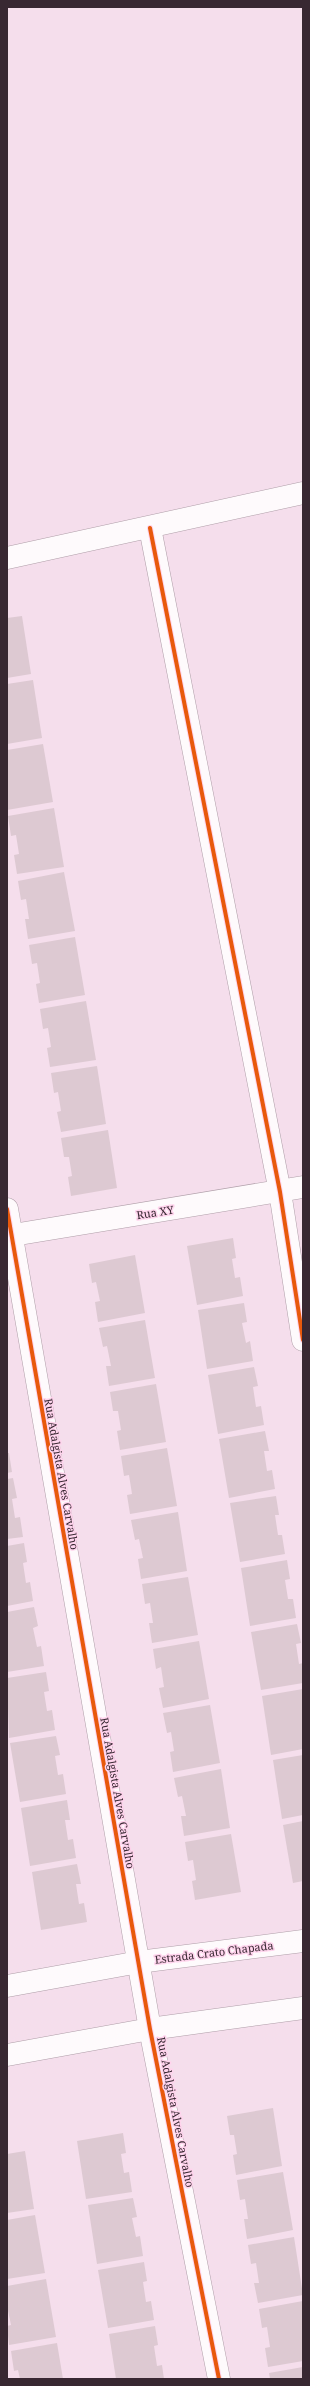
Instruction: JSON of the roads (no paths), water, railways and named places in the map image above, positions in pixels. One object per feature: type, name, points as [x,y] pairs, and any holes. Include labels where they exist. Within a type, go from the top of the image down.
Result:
[{"type":"street","points":[[7,558],[150,528],[303,493]]},
{"type":"street","points":[[150,528],[280,1192],[303,1340]]},
{"type":"street","name":"Rua XY","points":[[9,1236],[303,1187]]},
{"type":"street","name":"Rua Adalgista Alves Carvalho","points":[[7,1209],[9,1236],[150,2029],[219,2379]]},
{"type":"street","name":"Estrada Crato Chapada","points":[[7,1986],[139,1962],[303,1941]]},
{"type":"street","points":[[7,2054],[150,2029],[303,2008]]}]
